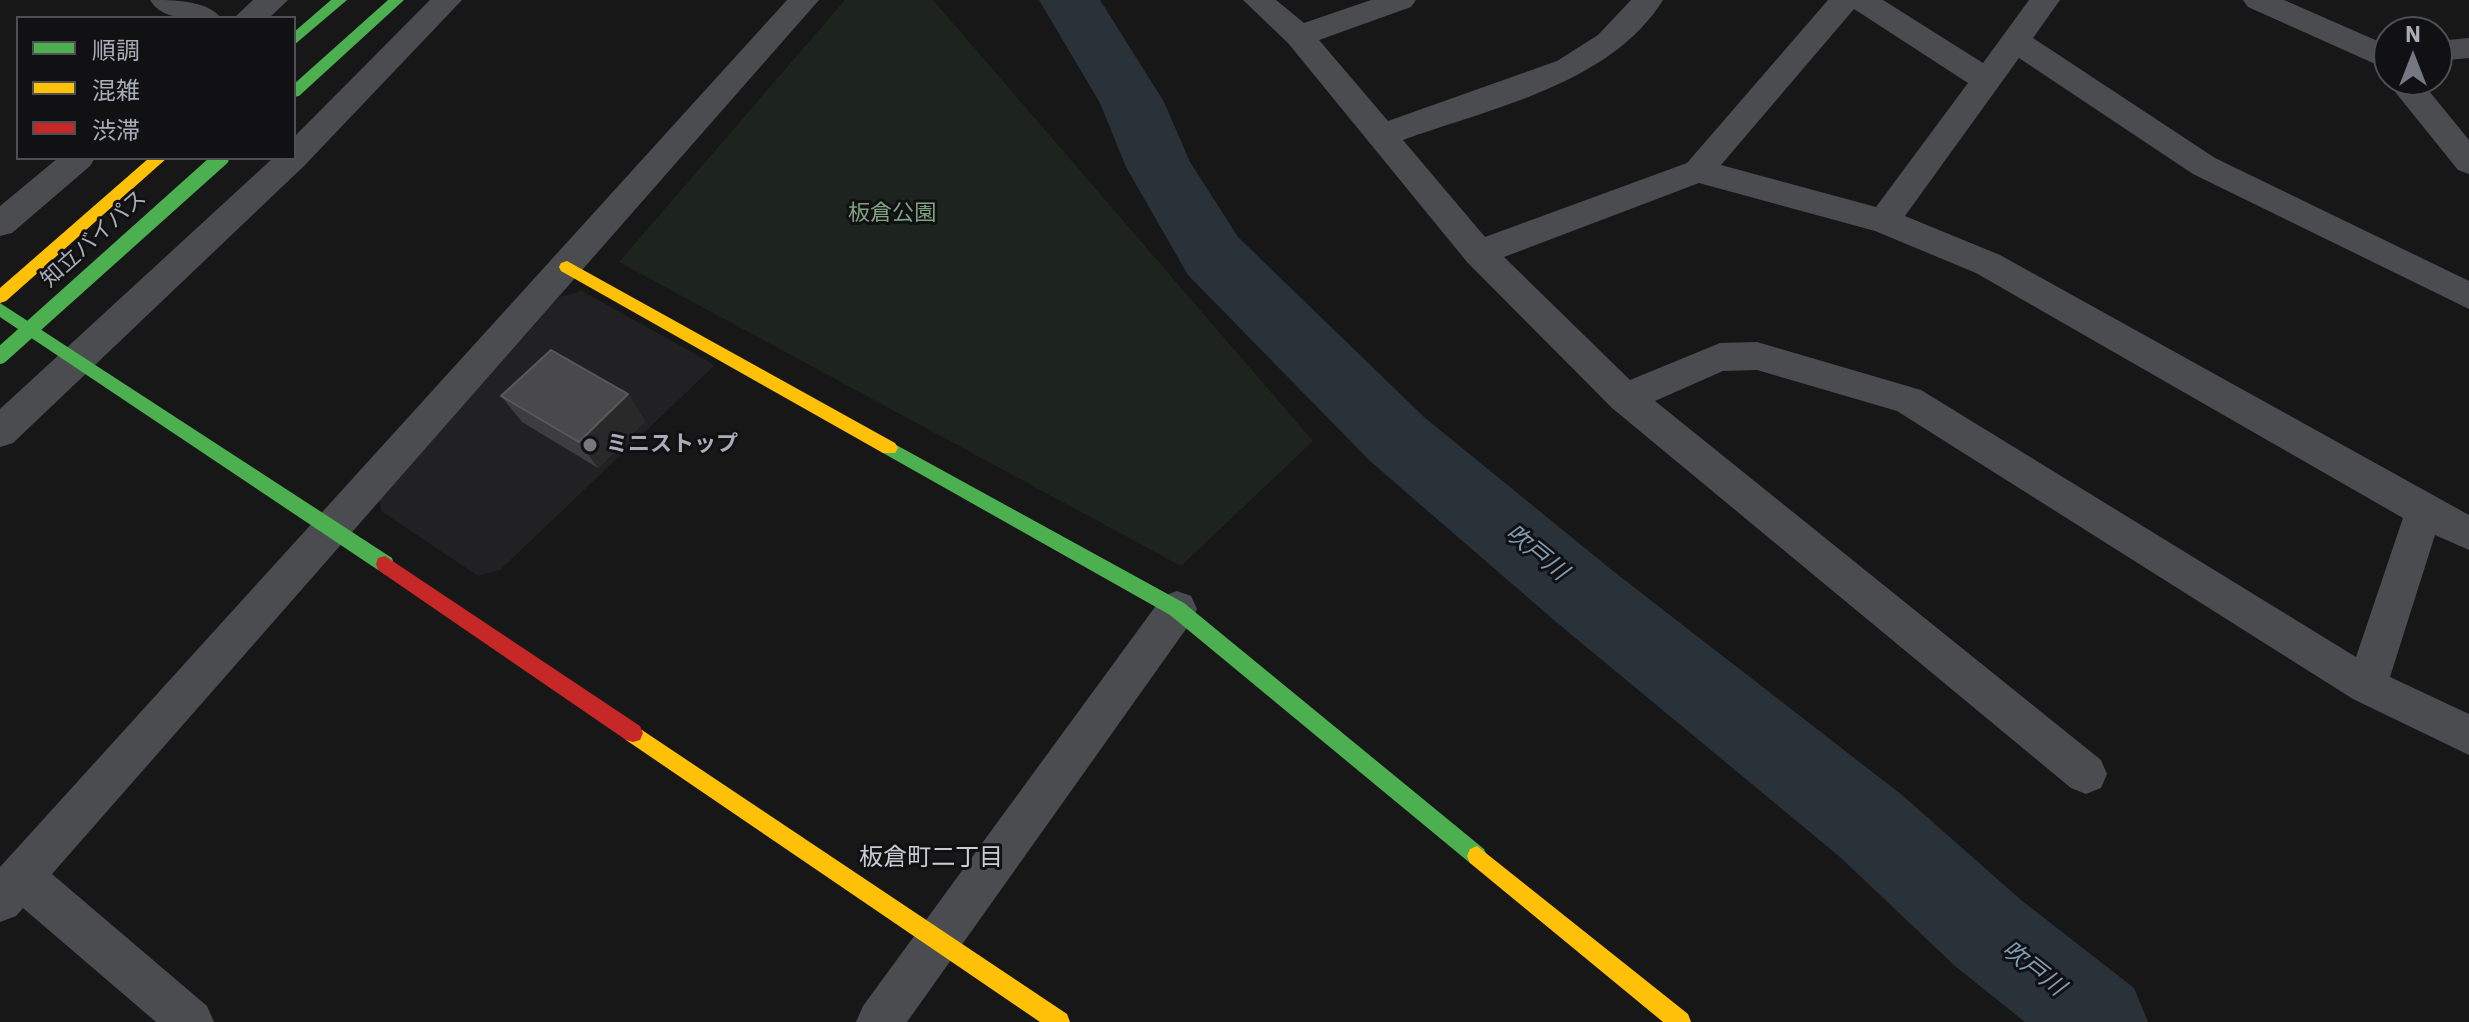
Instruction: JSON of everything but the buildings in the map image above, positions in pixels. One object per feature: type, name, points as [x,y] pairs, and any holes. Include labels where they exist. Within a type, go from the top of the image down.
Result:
[{"type":"main road","points":[[296,38],[340,0]]},
{"type":"main road","points":[[296,90],[397,0]]},
{"type":"main road","name":"知立バイパス","points":[[0,297],[157,160]]},
{"type":"main road","name":"知立バイパス","points":[[0,356],[219,160]]},
{"type":"main road","points":[[567,267],[1177,609],[1680,1022]]},
{"type":"main road","points":[[0,309],[333,529],[1059,1022]]},
{"type":"street","points":[[165,0],[201,16]]},
{"type":"street","points":[[252,16],[273,0]]},
{"type":"street","points":[[296,154],[447,0]]},
{"type":"street","points":[[191,1022],[10,888],[804,0]]},
{"type":"street","points":[[1258,0],[1299,36],[1479,253],[1625,398],[2086,774]]},
{"type":"street","points":[[1299,36],[1401,0]]},
{"type":"street","points":[[1380,136],[1568,69],[1609,42],[1648,0]]},
{"type":"street","points":[[1479,253],[1698,171],[1845,0]]},
{"type":"street","points":[[1861,0],[1987,80]]},
{"type":"street","points":[[1884,221],[2045,0]]},
{"type":"street","points":[[2258,0],[2373,55]]},
{"type":"street","points":[[2016,41],[2204,166],[2469,296]]},
{"type":"street","points":[[2416,96],[2469,162]]},
{"type":"street","points":[[0,224],[77,160]]},
{"type":"street","points":[[0,432],[290,160]]},
{"type":"street","points":[[1698,171],[1884,221],[1988,264],[2424,511],[2469,533]]},
{"type":"street","points":[[1625,398],[1720,357],[1757,356],[1908,400],[2367,686],[2469,735]]},
{"type":"street","points":[[2367,686],[2424,511]]},
{"type":"street","points":[[879,1022],[1177,609]]},
{"type":"shaded area","points":[[582,291],[715,365],[500,570],[478,576],[381,511],[380,500],[559,297]]},
{"type":"green space","name":"板倉公園","points":[[845,0],[933,0],[1313,441],[1181,566],[619,262]]},
{"type":"waterway","name":"吹戸川","points":[[1069,0],[1132,102],[1159,167],[1213,256],[1397,439],[1584,596],[1871,826],[1988,933],[2100,1022]]},
{"type":"traffic: fast","points":[[296,38],[340,0]]},
{"type":"traffic: fast","points":[[296,90],[397,0]]},
{"type":"traffic: fast","points":[[0,356],[219,160]]},
{"type":"traffic: fast","points":[[0,309],[385,564]]},
{"type":"traffic: fast","points":[[889,448],[1177,609],[1477,856]]},
{"type":"traffic: slow","points":[[0,297],[157,160]]},
{"type":"traffic: slow","points":[[567,267],[889,448]]},
{"type":"traffic: slow","points":[[633,733],[1059,1022]]},
{"type":"traffic: slow","points":[[1477,856],[1680,1022]]},
{"type":"traffic: jam","points":[[385,564],[633,733]]},
{"type":"place","name":"ミニストップ","points":[[590,445]]},
{"type":"district","name":"板倉町二丁目","points":[[931,858]]}]
